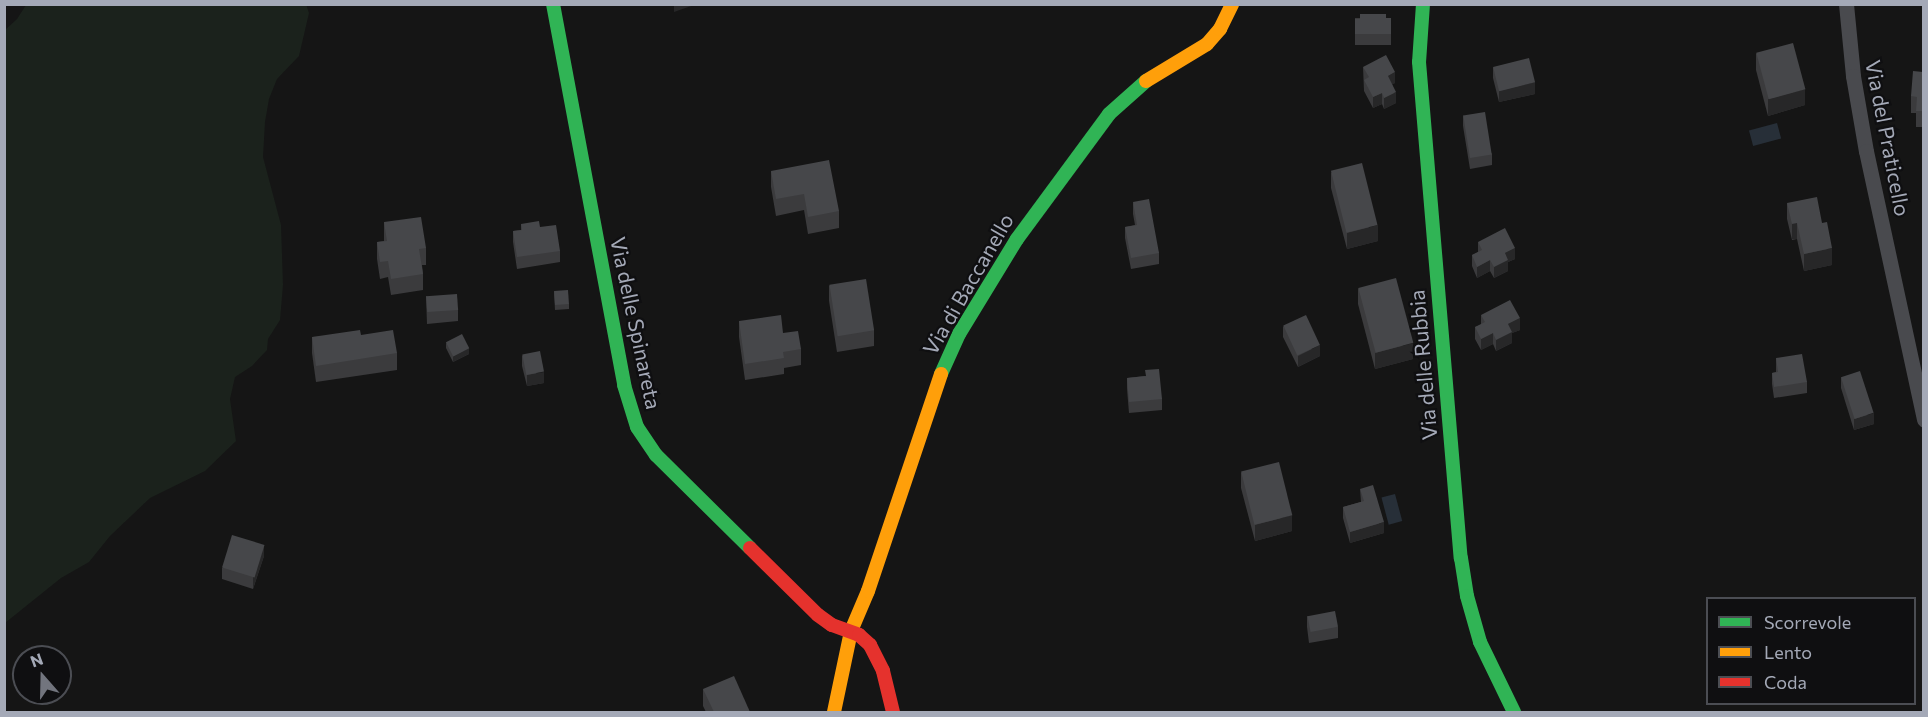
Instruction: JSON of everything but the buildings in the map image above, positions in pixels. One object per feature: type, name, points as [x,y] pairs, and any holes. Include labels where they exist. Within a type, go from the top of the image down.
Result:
[{"type":"street","name":"Via delle Spinareta","points":[[553,4],[621,373],[637,427],[656,455],[818,615],[832,625],[851,632]]},
{"type":"street","name":"Via di Baccanello","points":[[834,712],[851,632],[868,591],[941,372],[989,282],[1034,214],[1114,108],[1143,82],[1207,44],[1220,29],[1232,4]]},
{"type":"street","name":"Via delle Rubbia","points":[[1423,4],[1419,62],[1461,558],[1467,596],[1480,642],[1514,712]]},
{"type":"street","name":"Via del Praticello","points":[[1846,4],[1853,76],[1866,151],[1923,420]]},
{"type":"street","points":[[851,632],[865,639],[877,656],[886,680],[893,712]]},
{"type":"shaded area","points":[[306,4],[309,13],[299,56],[277,79],[269,99],[265,122],[263,157],[281,225],[283,285],[280,320],[268,339],[267,350],[252,366],[235,377],[230,399],[236,441],[205,471],[150,498],[110,536],[89,562],[61,578],[5,623],[5,30],[17,19],[26,5]]},
{"type":"shaded area","points":[[1777,123],[1781,138],[1753,146],[1749,131]]},
{"type":"shaded area","points":[[1395,494],[1402,521],[1389,525],[1381,498]]},
{"type":"traffic: fast","points":[[553,4],[624,385],[637,427],[656,455],[750,548]]},
{"type":"traffic: fast","points":[[1423,4],[1419,62],[1461,558],[1467,596],[1480,642],[1514,712]]},
{"type":"traffic: fast","points":[[941,374],[959,334],[1017,239],[1109,114],[1146,81]]},
{"type":"traffic: slow","points":[[1146,81],[1207,44],[1220,29],[1232,4]]},
{"type":"traffic: slow","points":[[834,712],[851,631],[868,591],[941,374]]},
{"type":"traffic: jam","points":[[750,548],[818,615],[832,625],[859,635],[870,645],[883,671],[893,712]]}]
